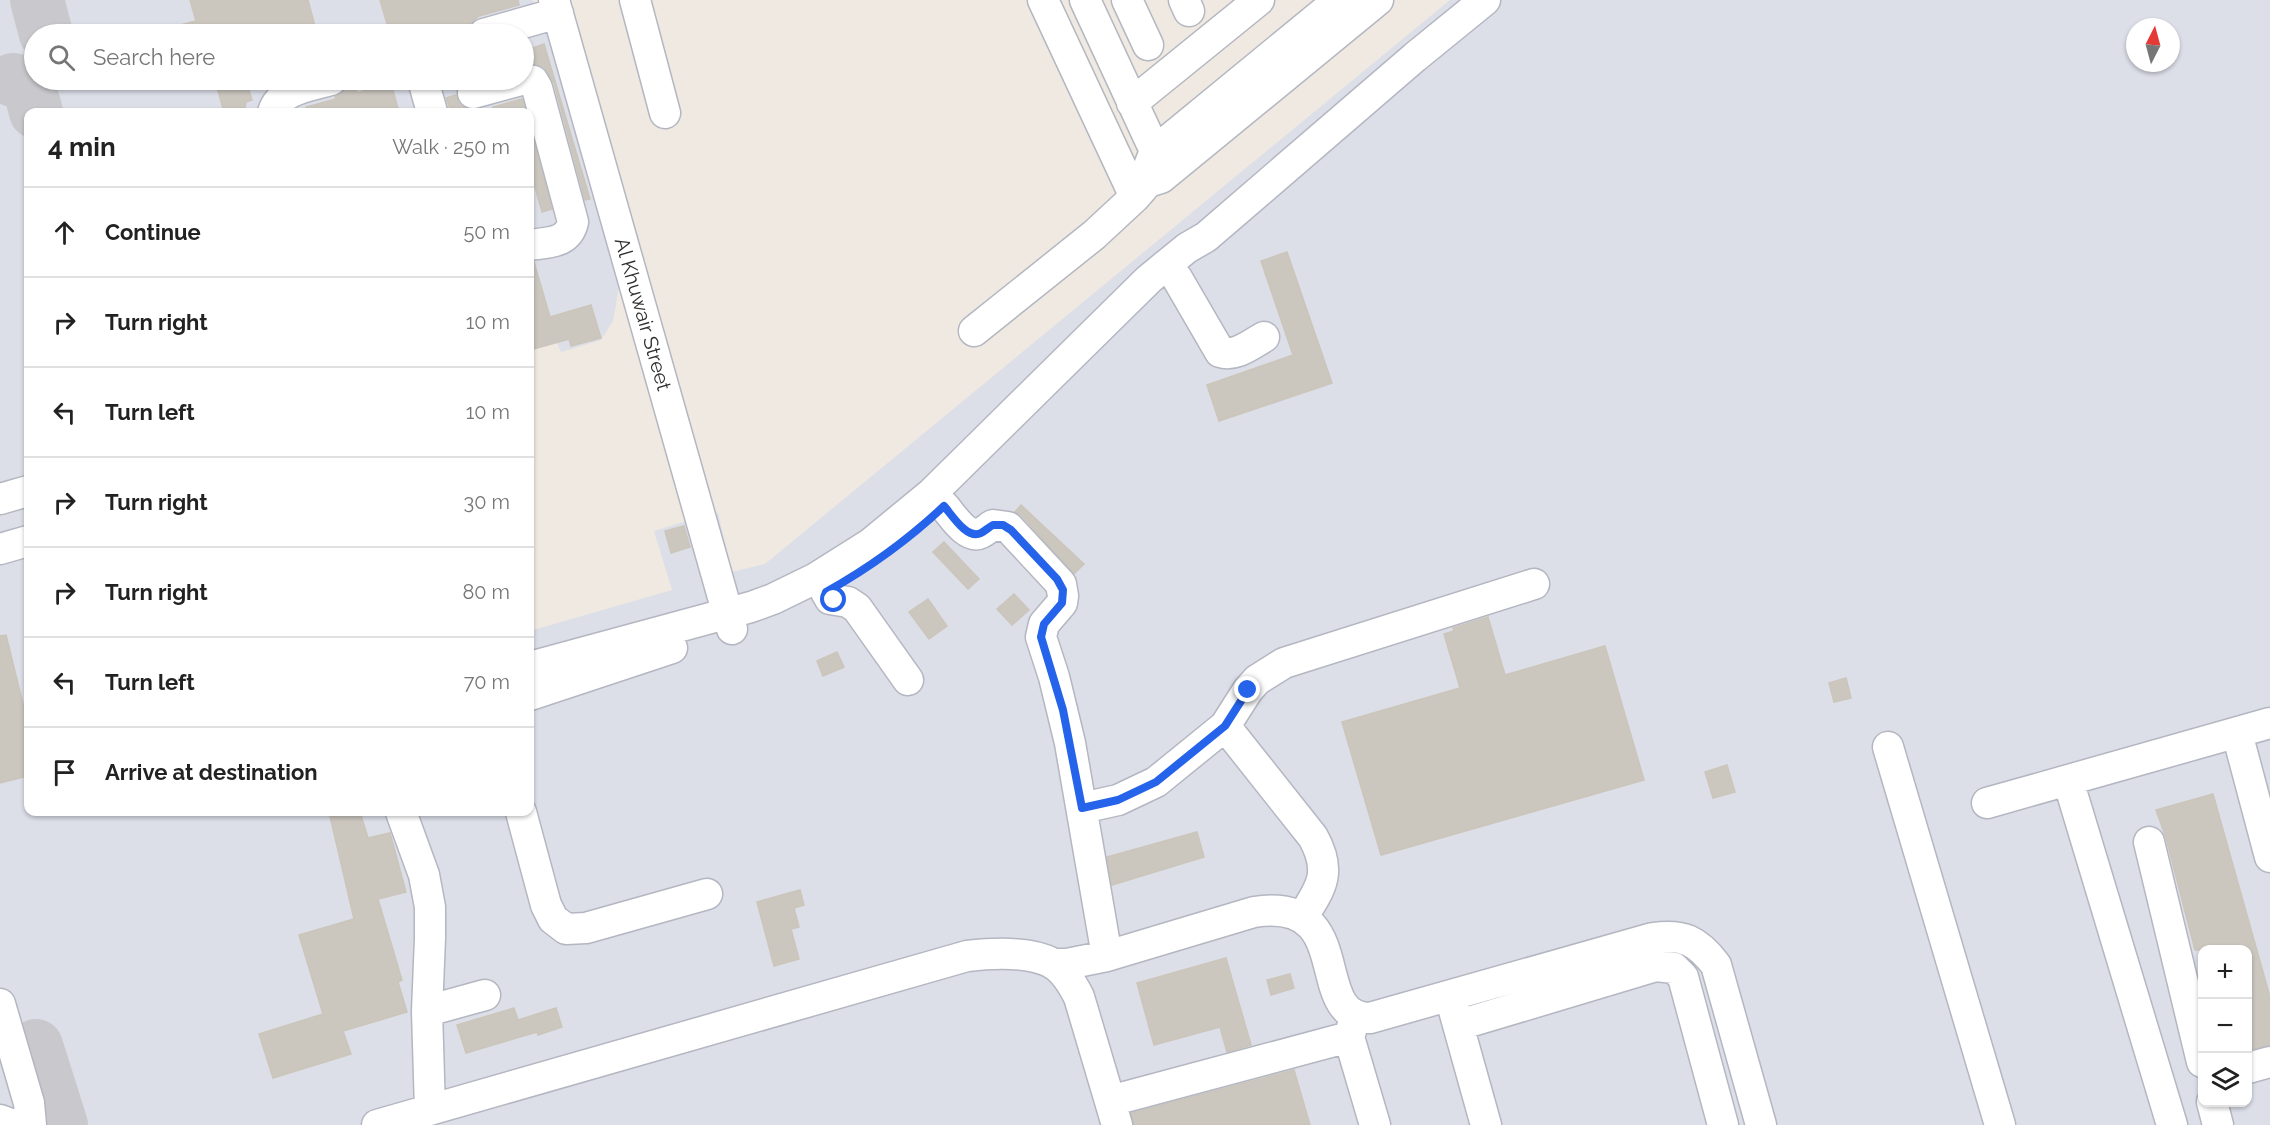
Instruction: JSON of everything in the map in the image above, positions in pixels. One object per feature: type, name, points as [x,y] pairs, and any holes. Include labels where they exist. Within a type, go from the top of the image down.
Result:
[{"type":"street","points":[[635,0],[665,113]]},
{"type":"street","points":[[1043,0],[1142,189]]},
{"type":"street","points":[[1085,0],[1155,151]]},
{"type":"street","points":[[1127,0],[1148,45]]},
{"type":"street","points":[[1132,104],[1258,0]]},
{"type":"street","points":[[1142,189],[1155,151],[1339,0]]},
{"type":"street","points":[[974,331],[1094,235],[1142,189],[1161,178],[1378,0]]},
{"type":"street","points":[[534,694],[730,621],[816,578],[870,544],[932,493],[1149,279],[1187,248],[1206,237],[1415,57],[1485,0]]},
{"type":"street","points":[[511,24],[556,7]]},
{"type":"street","name":"Al Khuwair Street","points":[[556,7],[730,621]]},
{"type":"street","points":[[534,83],[573,222],[569,234],[559,241],[534,244]]},
{"type":"street","points":[[275,108],[281,98],[295,90]]},
{"type":"street","points":[[426,90],[431,108]]},
{"type":"street","points":[[473,95],[488,90]]},
{"type":"street","points":[[534,666],[730,621],[785,612],[860,573],[916,532],[944,506],[1177,278],[1198,254],[1206,237]]},
{"type":"street","points":[[1177,278],[1220,352],[1228,354],[1236,352],[1264,338]]},
{"type":"street","points":[[0,499],[24,492]]},
{"type":"street","points":[[944,506],[964,528],[974,534],[982,533],[993,525],[1008,527],[1061,584],[1062,603],[1044,624],[1041,637],[1063,710],[1107,956]]},
{"type":"street","points":[[0,549],[24,542]]},
{"type":"street","points":[[1082,808],[1118,800],[1156,782],[1225,726],[1248,690],[1270,671],[1284,663],[1534,584]]},
{"type":"street","points":[[826,592],[834,600],[848,602],[857,608],[908,680]]},
{"type":"street","points":[[1987,803],[2270,723]]},
{"type":"street","points":[[1225,726],[1318,846],[1323,867],[1320,889],[1303,916]]},
{"type":"street","points":[[2237,733],[2270,857]]},
{"type":"street","points":[[1888,747],[2000,1125]]},
{"type":"street","points":[[2068,780],[2172,1125]]},
{"type":"street","points":[[402,816],[424,875],[429,906],[427,1011],[430,1110]]},
{"type":"street","points":[[521,816],[546,905],[553,919],[566,928],[586,928],[707,894]]},
{"type":"street","points":[[2149,842],[2200,1053]]},
{"type":"street","points":[[377,1125],[967,956],[1006,953],[1053,964],[1067,964],[1107,956],[1271,909],[1303,916],[1315,930],[1322,944],[1342,1005],[1352,1027],[1375,1125]]},
{"type":"street","points":[[1053,964],[1071,981],[1079,997],[1113,1113],[1352,1027],[1370,1018],[1653,938],[1671,936],[1689,940],[1705,950],[1716,965],[1761,1125]]},
{"type":"street","points":[[1459,1025],[1656,966],[1674,968],[1683,977],[1723,1125]]},
{"type":"street","points":[[427,1011],[485,995]]},
{"type":"street","points":[[1449,996],[1486,1125]]},
{"type":"street","points":[[0,1004],[29,1103],[31,1125]]},
{"type":"street","points":[[2252,1067],[2270,1062]]},
{"type":"street","points":[[2213,1107],[2218,1125]]},
{"type":"street","points":[[0,1120],[13,1125]]},
{"type":"shaded area","points":[[0,0],[533,0],[535,6],[500,24],[24,24],[24,90],[534,90],[534,32],[549,28],[619,287],[613,321],[601,340],[561,352],[557,343],[534,349],[534,108],[24,108],[24,816],[534,816],[534,630],[672,590],[654,531],[700,517],[718,513],[732,572],[765,564],[1450,0],[2270,0],[2270,1125],[0,1125]]},
{"type":"building","points":[[190,0],[308,0],[314,24],[184,24],[196,21]]},
{"type":"building","points":[[380,0],[518,0],[519,5],[479,16],[467,24],[387,24]]},
{"type":"building","points":[[544,44],[590,199],[585,200],[554,83],[544,67],[534,64],[534,48]]},
{"type":"building","points":[[218,90],[249,90],[252,100],[246,102],[245,108],[223,108]]},
{"type":"building","points":[[344,90],[356,90],[357,93],[367,90],[393,90],[398,108],[306,108],[336,99],[335,97]]},
{"type":"building","points":[[456,95],[460,105],[466,108],[450,108],[446,98]]},
{"type":"building","points":[[522,99],[525,108],[493,108]]},
{"type":"building","points":[[534,142],[552,209],[542,212],[534,183]]},
{"type":"building","points":[[1287,252],[1332,383],[1219,421],[1207,385],[1293,355],[1261,261]]},
{"type":"building","points":[[534,262],[550,317],[591,305],[601,338],[571,346],[569,339],[534,349]]},
{"type":"building","points":[[1021,505],[1084,564],[1074,574],[1021,515],[1015,512]]},
{"type":"building","points":[[684,526],[690,547],[671,553],[665,531]]},
{"type":"building","points":[[944,542],[979,579],[968,589],[933,552]]},
{"type":"building","points":[[1014,594],[1029,610],[1012,625],[997,609]]},
{"type":"building","points":[[928,599],[947,626],[929,639],[909,612]]},
{"type":"building","points":[[1488,617],[1505,675],[1605,646],[1644,780],[1381,855],[1342,722],[1460,688],[1444,634],[1454,631],[1453,628]]},
{"type":"building","points":[[6,635],[24,708],[24,777],[0,783],[0,636]]},
{"type":"building","points":[[837,652],[844,667],[823,676],[817,661]]},
{"type":"building","points":[[1846,678],[1851,698],[1834,702],[1829,683]]},
{"type":"building","points":[[1727,765],[1735,792],[1713,798],[1705,772]]},
{"type":"building","points":[[2213,794],[2270,997],[2270,1045],[2252,1049],[2252,945],[2198,945],[2198,950],[2195,950],[2166,838],[2156,810]]},
{"type":"building","points":[[330,816],[361,816],[368,838],[390,833],[406,892],[378,899],[402,980],[398,982],[407,1012],[343,1031],[351,1054],[273,1078],[259,1034],[323,1014],[299,935],[354,919]]},
{"type":"building","points":[[1197,832],[1204,857],[1112,885],[1107,857]]},
{"type":"building","points":[[800,890],[804,905],[794,908],[799,927],[791,929],[799,959],[774,966],[757,902]]},
{"type":"building","points":[[1226,958],[1251,1045],[1227,1052],[1220,1027],[1154,1045],[1137,983]]},
{"type":"building","points":[[1290,974],[1294,988],[1271,995],[1267,980]]},
{"type":"building","points":[[514,1008],[518,1020],[556,1008],[562,1027],[466,1053],[457,1025]]},
{"type":"building","points":[[1294,1070],[1310,1125],[1134,1125],[1131,1113]]},
{"type":"taxiway","points":[[37,0],[43,24]]},
{"type":"taxiway","points":[[13,80],[24,84]]},
{"type":"taxiway","points":[[28,90],[35,108]]},
{"type":"taxiway","points":[[36,1046],[61,1125]]},
{"type":"route","points":[[834,600],[827,596],[826,592],[881,558],[916,532],[944,506],[968,532],[974,534],[982,533],[993,525],[1008,527],[1057,579],[1063,590],[1062,603],[1044,624],[1041,637],[1063,710],[1082,808],[1118,800],[1156,782],[1225,726],[1248,690]]}]
